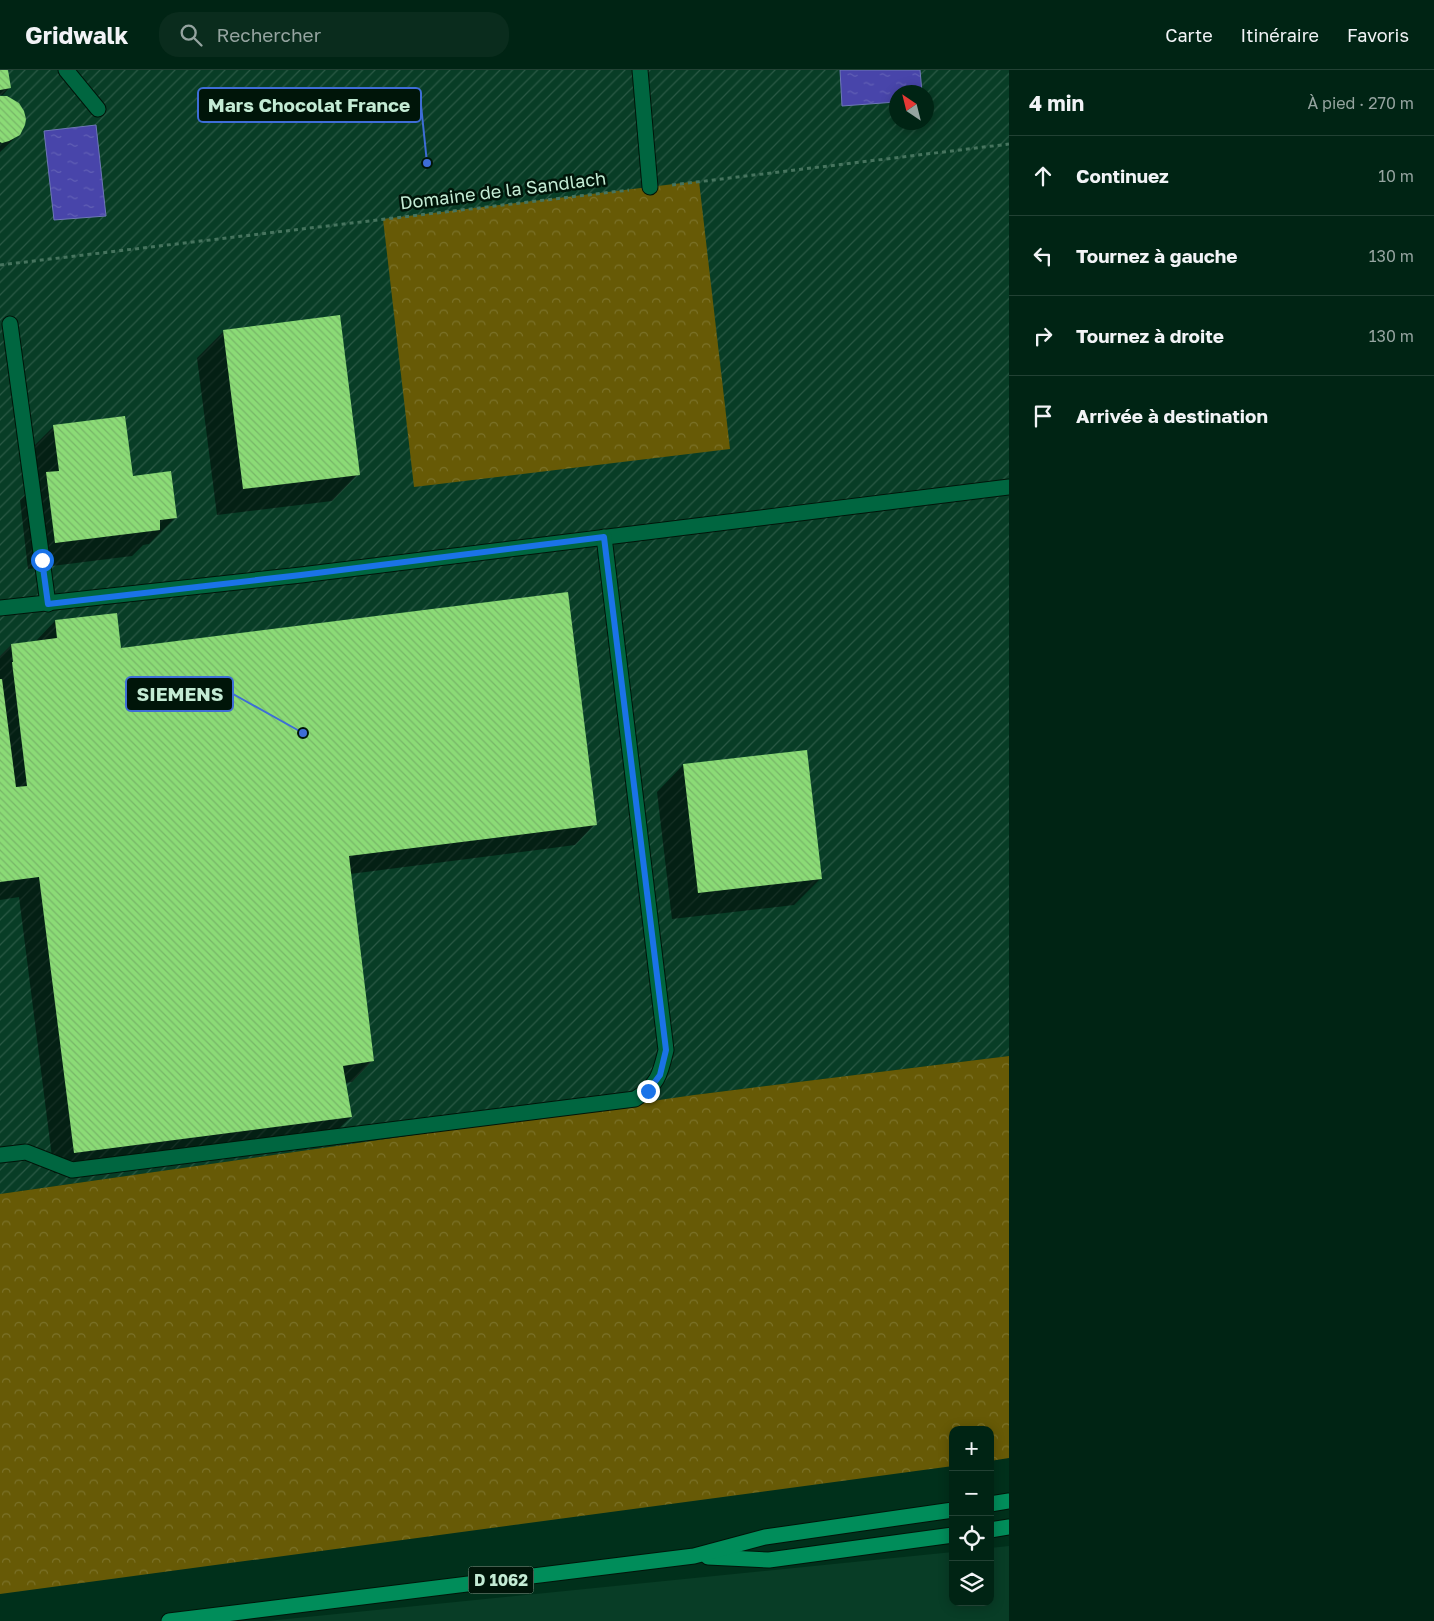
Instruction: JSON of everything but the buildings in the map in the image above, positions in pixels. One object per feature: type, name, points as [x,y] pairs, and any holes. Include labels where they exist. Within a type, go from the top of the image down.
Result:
[{"type":"main road","points":[[994,1503],[1009,1501]]},
{"type":"main road","name":"D 1062","points":[[169,1621],[694,1556],[765,1537],[949,1511]]},
{"type":"main road","points":[[994,1530],[1009,1528]]},
{"type":"main road","name":"D 1062","points":[[694,1556],[769,1560],[949,1536]]},
{"type":"lane","points":[[66,70],[98,109]]},
{"type":"lane","points":[[640,70],[650,187]]},
{"type":"lane","points":[[10,324],[48,604]]},
{"type":"lane","points":[[0,608],[301,575],[1009,487]]},
{"type":"lane","points":[[0,1155],[26,1152],[72,1170],[635,1099],[648,1091],[660,1075],[666,1050],[604,537]]},
{"type":"path","name":"Domaine de la Sandlach","points":[[0,265],[1009,144]]},
{"type":"shaded area","points":[[0,70],[1009,70],[1009,1056],[694,1095],[0,1194]]},
{"type":"shaded area","points":[[1009,1546],[1009,1621],[267,1621],[949,1552],[949,1606],[994,1606],[994,1548]]},
{"type":"green space","points":[[699,181],[730,449],[414,487],[383,219]]},
{"type":"green space","points":[[1009,1056],[1009,1458],[994,1460],[994,1426],[949,1426],[949,1467],[0,1594],[0,1194],[694,1095]]},
{"type":"water","points":[[840,70],[920,70],[921,85],[889,85],[889,103],[842,106]]},
{"type":"water","points":[[96,125],[106,216],[54,220],[44,131]]},
{"type":"place","name":"Mars Chocolat France","points":[[427,163]]},
{"type":"place","name":"SIEMENS","points":[[303,733]]},
{"type":"route","points":[[42,560],[48,604],[604,537],[666,1050],[660,1075],[648,1091]]}]
